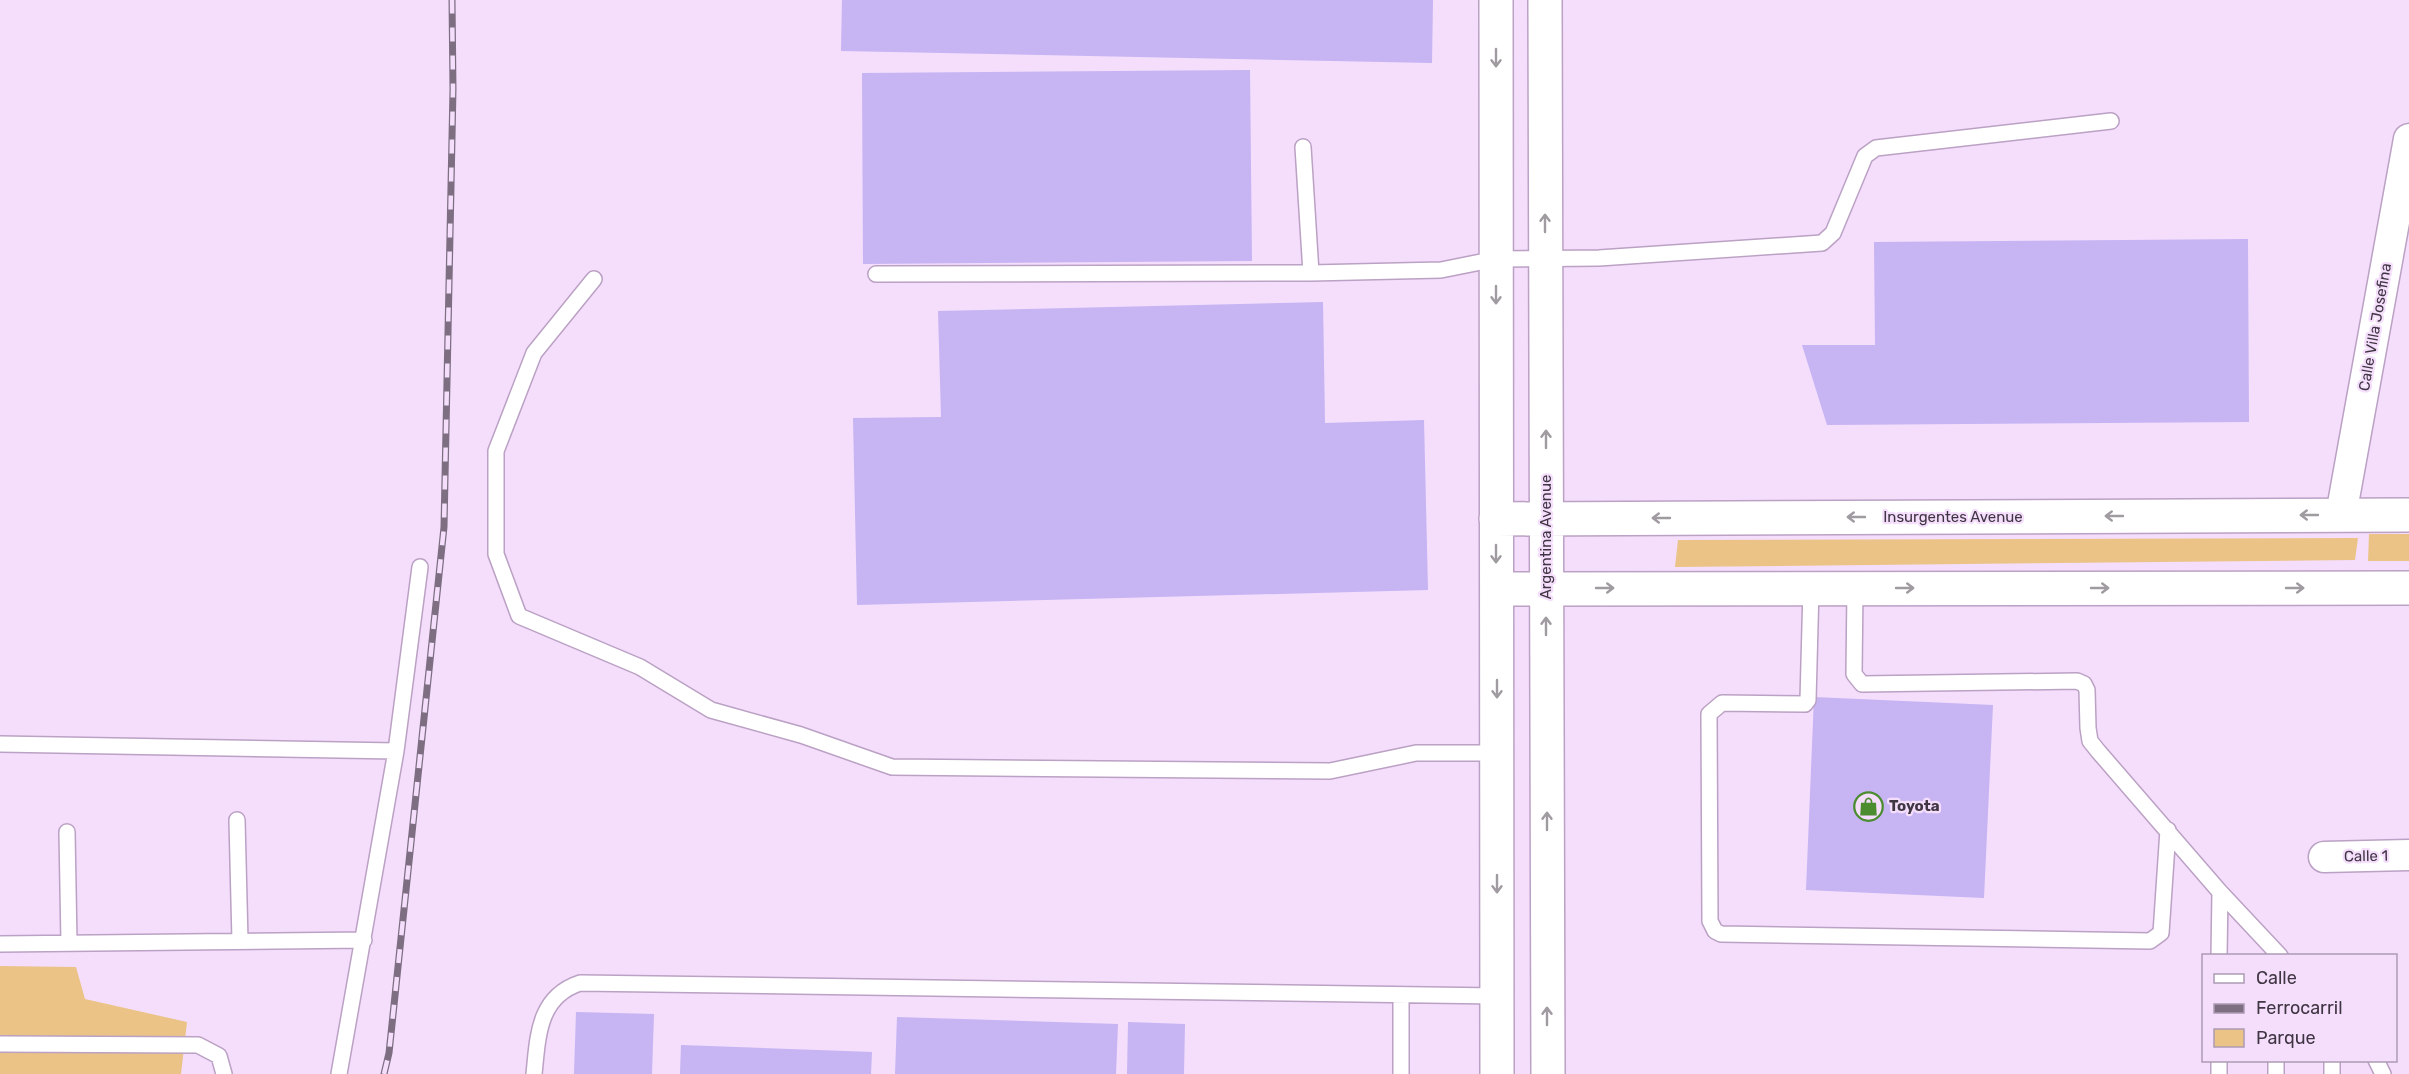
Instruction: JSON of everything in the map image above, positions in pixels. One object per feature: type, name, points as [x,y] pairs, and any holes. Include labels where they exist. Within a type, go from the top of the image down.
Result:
[{"type":"main road","points":[[1496,0],[1497,1074]]},
{"type":"main road","name":"Argentina Avenue","points":[[1545,0],[1548,1074]]},
{"type":"main road","name":"Insurgentes Avenue","points":[[1496,519],[2409,515]]},
{"type":"main road","points":[[1497,589],[2409,588]]},
{"type":"street","name":"Calle Villa Josefina","points":[[2341,515],[2409,140]]},
{"type":"street","name":"Calle 1","points":[[2324,857],[2409,855]]},
{"type":"lane","points":[[876,274],[1311,273],[1441,270],[1496,259],[1599,258],[1822,243],[1833,233],[1865,156],[1876,148],[2111,121]]},
{"type":"lane","points":[[1303,147],[1311,273]]},
{"type":"lane","points":[[594,279],[534,353],[496,451],[496,554],[519,616],[640,667],[711,710],[801,735],[892,766],[1330,771],[1416,753],[1497,753]]},
{"type":"lane","points":[[339,1074],[396,751],[420,567]]},
{"type":"lane","points":[[1810,588],[1808,700],[1805,704],[1722,703],[1713,707],[1709,714],[1710,921],[1715,931],[1721,934],[2150,941],[2161,933],[2168,831]]},
{"type":"lane","points":[[1855,588],[1854,674],[1862,684],[2077,681],[2084,684],[2087,690],[2090,741],[2220,892],[2278,954]]},
{"type":"lane","points":[[0,744],[396,751]]},
{"type":"lane","points":[[237,820],[240,941]]},
{"type":"lane","points":[[67,832],[69,943]]},
{"type":"lane","points":[[2219,954],[2220,892]]},
{"type":"lane","points":[[0,944],[364,940]]},
{"type":"lane","points":[[534,1074],[543,1014],[559,993],[580,983],[1497,996]]},
{"type":"lane","points":[[1401,994],[1401,1074]]},
{"type":"lane","points":[[0,1044],[198,1045],[219,1056],[224,1074]]},
{"type":"green space","points":[[2369,534],[2409,534],[2409,561],[2368,561]]},
{"type":"green space","points":[[2358,538],[2355,560],[1675,567],[1678,540]]},
{"type":"green space","points":[[0,966],[76,967],[85,999],[187,1022],[181,1074],[0,1074]]},
{"type":"building","points":[[842,0],[1433,0],[1432,63],[841,51]]},
{"type":"building","points":[[1250,70],[1252,261],[863,264],[862,73]]},
{"type":"building","points":[[2248,239],[2249,422],[1827,425],[1802,345],[1875,345],[1874,242]]},
{"type":"building","points":[[1323,302],[1325,423],[1424,420],[1428,590],[857,605],[853,418],[941,417],[938,311]]},
{"type":"building","points":[[1814,697],[1993,705],[1984,898],[1806,890]]},
{"type":"building","points":[[576,1012],[654,1014],[652,1074],[574,1074]]},
{"type":"building","points":[[897,1017],[1118,1024],[1116,1074],[895,1074]]},
{"type":"building","points":[[1128,1022],[1185,1024],[1184,1074],[1127,1074]]},
{"type":"building","points":[[681,1045],[872,1052],[871,1074],[680,1074]]},
{"type":"railway","points":[[384,1074],[389,1053],[444,527],[453,89],[452,0]]},
{"type":"place","name":"Toyota","points":[[1868,806]]}]
